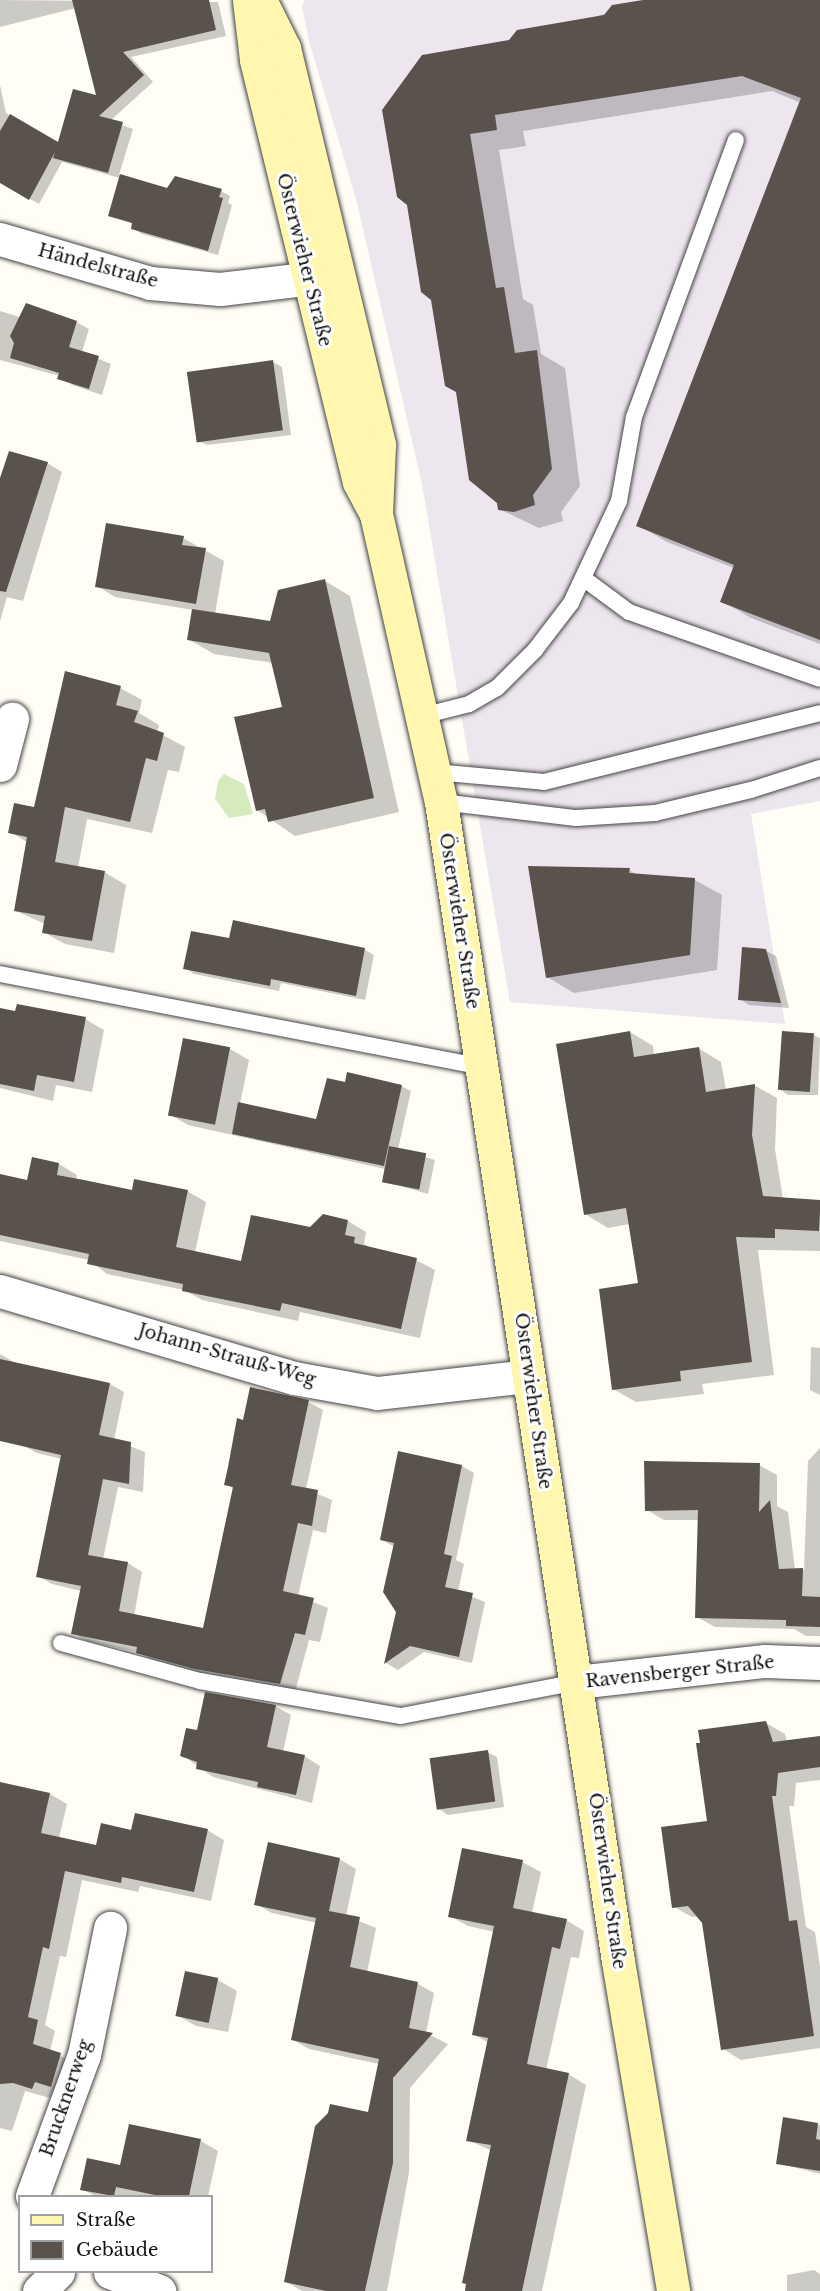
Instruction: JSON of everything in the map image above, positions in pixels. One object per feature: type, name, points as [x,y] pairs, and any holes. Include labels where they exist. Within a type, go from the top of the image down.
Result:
[{"type":"street","name":"Österwieher Straße","points":[[249,0],[256,60],[379,445],[376,514],[438,787],[528,1376],[673,2291]]},
{"type":"street","name":"Österwieher Straße","points":[[260,0],[284,48],[324,277]]},
{"type":"street","name":"Händelstraße","points":[[0,239],[150,283],[220,289],[324,277]]},
{"type":"street","points":[[0,765],[12,719]]},
{"type":"street","name":"Johann-Strauß-Weg","points":[[0,1291],[294,1378],[377,1393],[528,1376]]},
{"type":"street","name":"Ravensberger Straße","points":[[577,1682],[765,1661],[820,1663]]},
{"type":"street","name":"Brucknerweg","points":[[32,2195],[84,2055],[110,1928]]},
{"type":"street","points":[[39,2291],[56,2273]]},
{"type":"street","points":[[115,2273],[159,2291]]},
{"type":"lane","points":[[422,716],[469,704],[497,688],[535,650],[571,603],[619,501],[634,417],[736,140]]},
{"type":"lane","points":[[583,578],[629,612],[820,679]]},
{"type":"lane","points":[[438,787],[544,782],[820,713]]},
{"type":"lane","points":[[438,787],[576,818],[656,813],[820,768]]},
{"type":"lane","points":[[0,974],[482,1067]]},
{"type":"lane","points":[[61,1643],[200,1681],[401,1716],[577,1682]]},
{"type":"shaded area","points":[[305,0],[820,0],[820,801],[751,814],[785,1024],[510,1002],[422,484],[356,199],[309,41],[302,7]]},
{"type":"green space","points":[[224,774],[244,784],[253,814],[229,818],[215,799],[218,781]]},
{"type":"building","points":[[72,0],[209,0],[216,30],[123,52],[144,75],[99,116],[123,122],[108,173],[53,158],[55,152],[29,200],[0,183],[0,131],[10,114],[58,142],[73,89],[96,95]]},
{"type":"building","points":[[643,0],[820,0],[820,640],[720,602],[734,565],[636,526],[801,98],[742,76],[495,115],[497,130],[470,134],[496,288],[504,287],[515,353],[537,350],[552,469],[533,495],[535,505],[514,512],[498,510],[497,503],[469,480],[456,392],[445,386],[431,300],[421,292],[407,205],[397,197],[382,110],[422,55],[509,40],[517,30],[604,15],[612,5]]},
{"type":"building","points":[[120,174],[167,188],[175,176],[222,189],[219,197],[223,198],[208,251],[131,229],[132,223],[108,216]]},
{"type":"building","points":[[26,303],[77,321],[69,347],[99,356],[89,389],[57,379],[59,373],[10,358],[14,343],[10,336]]},
{"type":"building","points":[[273,360],[283,430],[197,442],[187,372]]},
{"type":"building","points":[[9,451],[48,462],[6,592],[0,591],[0,478]]},
{"type":"building","points":[[106,523],[184,536],[182,545],[206,548],[196,604],[95,587]]},
{"type":"building","points":[[325,579],[374,798],[268,822],[265,809],[256,811],[234,717],[282,707],[269,653],[187,640],[192,609],[270,621],[278,590]]},
{"type":"building","points":[[65,671],[121,686],[116,705],[138,711],[134,722],[164,733],[157,761],[146,758],[130,822],[65,807],[55,862],[105,871],[92,941],[42,933],[45,916],[14,911],[27,837],[8,833],[14,803],[34,807]]},
{"type":"building","points":[[528,866],[630,868],[629,873],[695,878],[690,955],[546,978]]},
{"type":"building","points":[[233,920],[365,948],[356,996],[271,979],[270,986],[183,969],[191,931],[229,938]]},
{"type":"building","points":[[742,947],[766,949],[781,1003],[738,1000]]},
{"type":"building","points":[[17,1004],[86,1017],[74,1082],[37,1075],[34,1091],[0,1084],[0,1008],[15,1011]]},
{"type":"building","points":[[630,1031],[634,1057],[699,1047],[706,1092],[755,1084],[752,1135],[763,1196],[820,1200],[819,1231],[775,1229],[775,1238],[736,1237],[752,1362],[680,1371],[681,1381],[612,1390],[599,1289],[638,1283],[626,1208],[584,1215],[556,1044]]},
{"type":"building","points":[[782,1031],[814,1033],[810,1092],[778,1090]]},
{"type":"building","points":[[183,1038],[230,1047],[215,1125],[168,1116]]},
{"type":"building","points":[[347,1072],[402,1085],[384,1166],[232,1134],[238,1102],[316,1119],[327,1078],[345,1082]]},
{"type":"building","points":[[389,1146],[426,1153],[419,1190],[382,1182]]},
{"type":"building","points":[[32,1157],[59,1163],[57,1175],[132,1190],[134,1179],[188,1190],[176,1247],[241,1261],[251,1215],[310,1227],[323,1214],[348,1220],[345,1235],[355,1237],[354,1243],[417,1258],[401,1329],[282,1303],[280,1311],[182,1291],[183,1284],[87,1264],[89,1254],[0,1235],[0,1174],[27,1180]]},
{"type":"building","points":[[0,1359],[110,1383],[99,1435],[131,1442],[129,1484],[103,1479],[88,1555],[128,1562],[119,1611],[203,1628],[233,1487],[224,1485],[237,1418],[243,1420],[250,1387],[309,1400],[291,1485],[318,1490],[312,1526],[298,1523],[283,1591],[314,1598],[305,1635],[295,1633],[280,1684],[195,1669],[136,1653],[137,1647],[71,1634],[81,1586],[36,1577],[61,1455],[0,1441]]},
{"type":"building","points":[[398,1451],[462,1465],[444,1554],[452,1556],[445,1587],[473,1593],[459,1657],[410,1646],[384,1664],[396,1612],[383,1592],[394,1543],[380,1540]]},
{"type":"building","points":[[644,1461],[760,1463],[759,1512],[770,1500],[779,1569],[803,1568],[802,1596],[820,1597],[820,1627],[786,1626],[786,1620],[695,1618],[698,1510],[645,1511]]},
{"type":"building","points":[[205,1692],[276,1705],[267,1747],[305,1755],[296,1795],[257,1787],[258,1782],[196,1769],[197,1762],[180,1756],[186,1728],[197,1730]]},
{"type":"building","points":[[766,1721],[773,1742],[820,1736],[820,1767],[778,1773],[776,1796],[772,1796],[789,1921],[797,1920],[814,2036],[721,2050],[702,1923],[688,1906],[672,1908],[661,1827],[707,1821],[696,1743],[700,1743],[698,1730]]},
{"type":"building","points":[[488,1750],[495,1801],[437,1810],[430,1758]]},
{"type":"building","points":[[0,1782],[50,1793],[41,1833],[96,1845],[101,1823],[131,1830],[135,1813],[208,1829],[194,1892],[122,1877],[121,1883],[65,1871],[49,1949],[43,1947],[28,2017],[38,2020],[33,2044],[61,2053],[51,2087],[35,2082],[32,2089],[13,2083],[0,2084]]},
{"type":"building","points":[[268,1842],[340,1858],[329,1911],[360,1917],[350,1967],[418,1982],[409,2028],[433,2033],[393,2078],[393,2163],[365,2291],[326,2291],[284,2282],[315,2126],[328,2113],[330,2104],[368,2112],[379,2059],[291,2040],[316,1918],[254,1905]]},
{"type":"building","points":[[462,1848],[523,1860],[513,1908],[567,1919],[560,1949],[552,1947],[527,2064],[569,2073],[522,2291],[465,2291],[466,2284],[462,2283],[491,2145],[466,2141],[488,2038],[472,2035],[494,1926],[448,1917]]},
{"type":"building","points":[[185,1971],[218,1978],[209,2023],[175,2016]]},
{"type":"building","points":[[783,2117],[818,2123],[816,2139],[820,2140],[820,2171],[776,2164]]},
{"type":"building","points":[[129,2124],[201,2139],[189,2195],[155,2195],[116,2187],[114,2195],[80,2190],[87,2158],[120,2165]]}]
